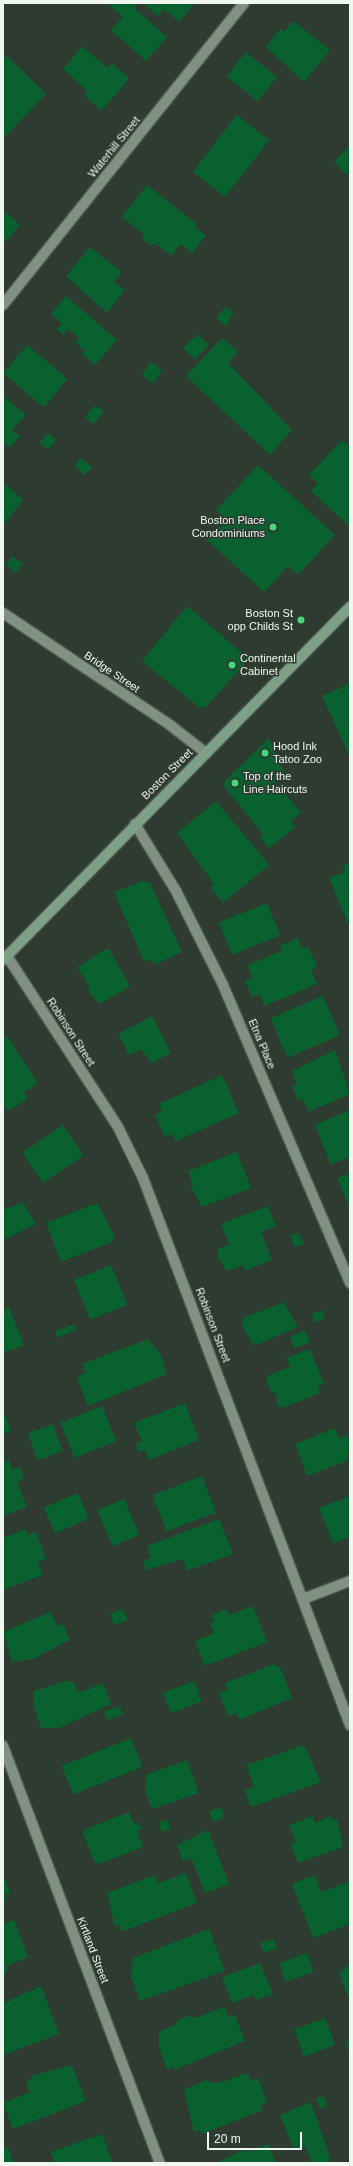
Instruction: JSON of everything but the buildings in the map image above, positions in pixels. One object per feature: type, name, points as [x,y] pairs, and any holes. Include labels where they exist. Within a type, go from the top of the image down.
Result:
[{"type":"main road","name":"Boston Street","points":[[5,958],[135,824],[350,607]]},
{"type":"street","name":"Waterhill Street","points":[[3,305],[244,3]]},
{"type":"street","name":"Bridge Street","points":[[3,614],[175,728],[206,753]]},
{"type":"street","name":"Etna Place","points":[[135,824],[169,878],[223,985],[350,1283]]},
{"type":"street","name":"Robinson Street","points":[[5,958],[118,1126],[139,1168],[350,1725]]},
{"type":"street","points":[[303,1599],[350,1581]]},
{"type":"street","name":"Kirtland Street","points":[[3,1746],[160,2163]]},
{"type":"place","name":"Boston Place Condominiums","points":[[273,527]]},
{"type":"place","name":"Boston St opp Childs St","points":[[301,620]]},
{"type":"place","name":"Continental Cabinet","points":[[232,665]]},
{"type":"place","name":"Hood Ink Tatoo Zoo","points":[[265,753]]},
{"type":"place","name":"Top of the Line Haircuts","points":[[235,783]]}]
